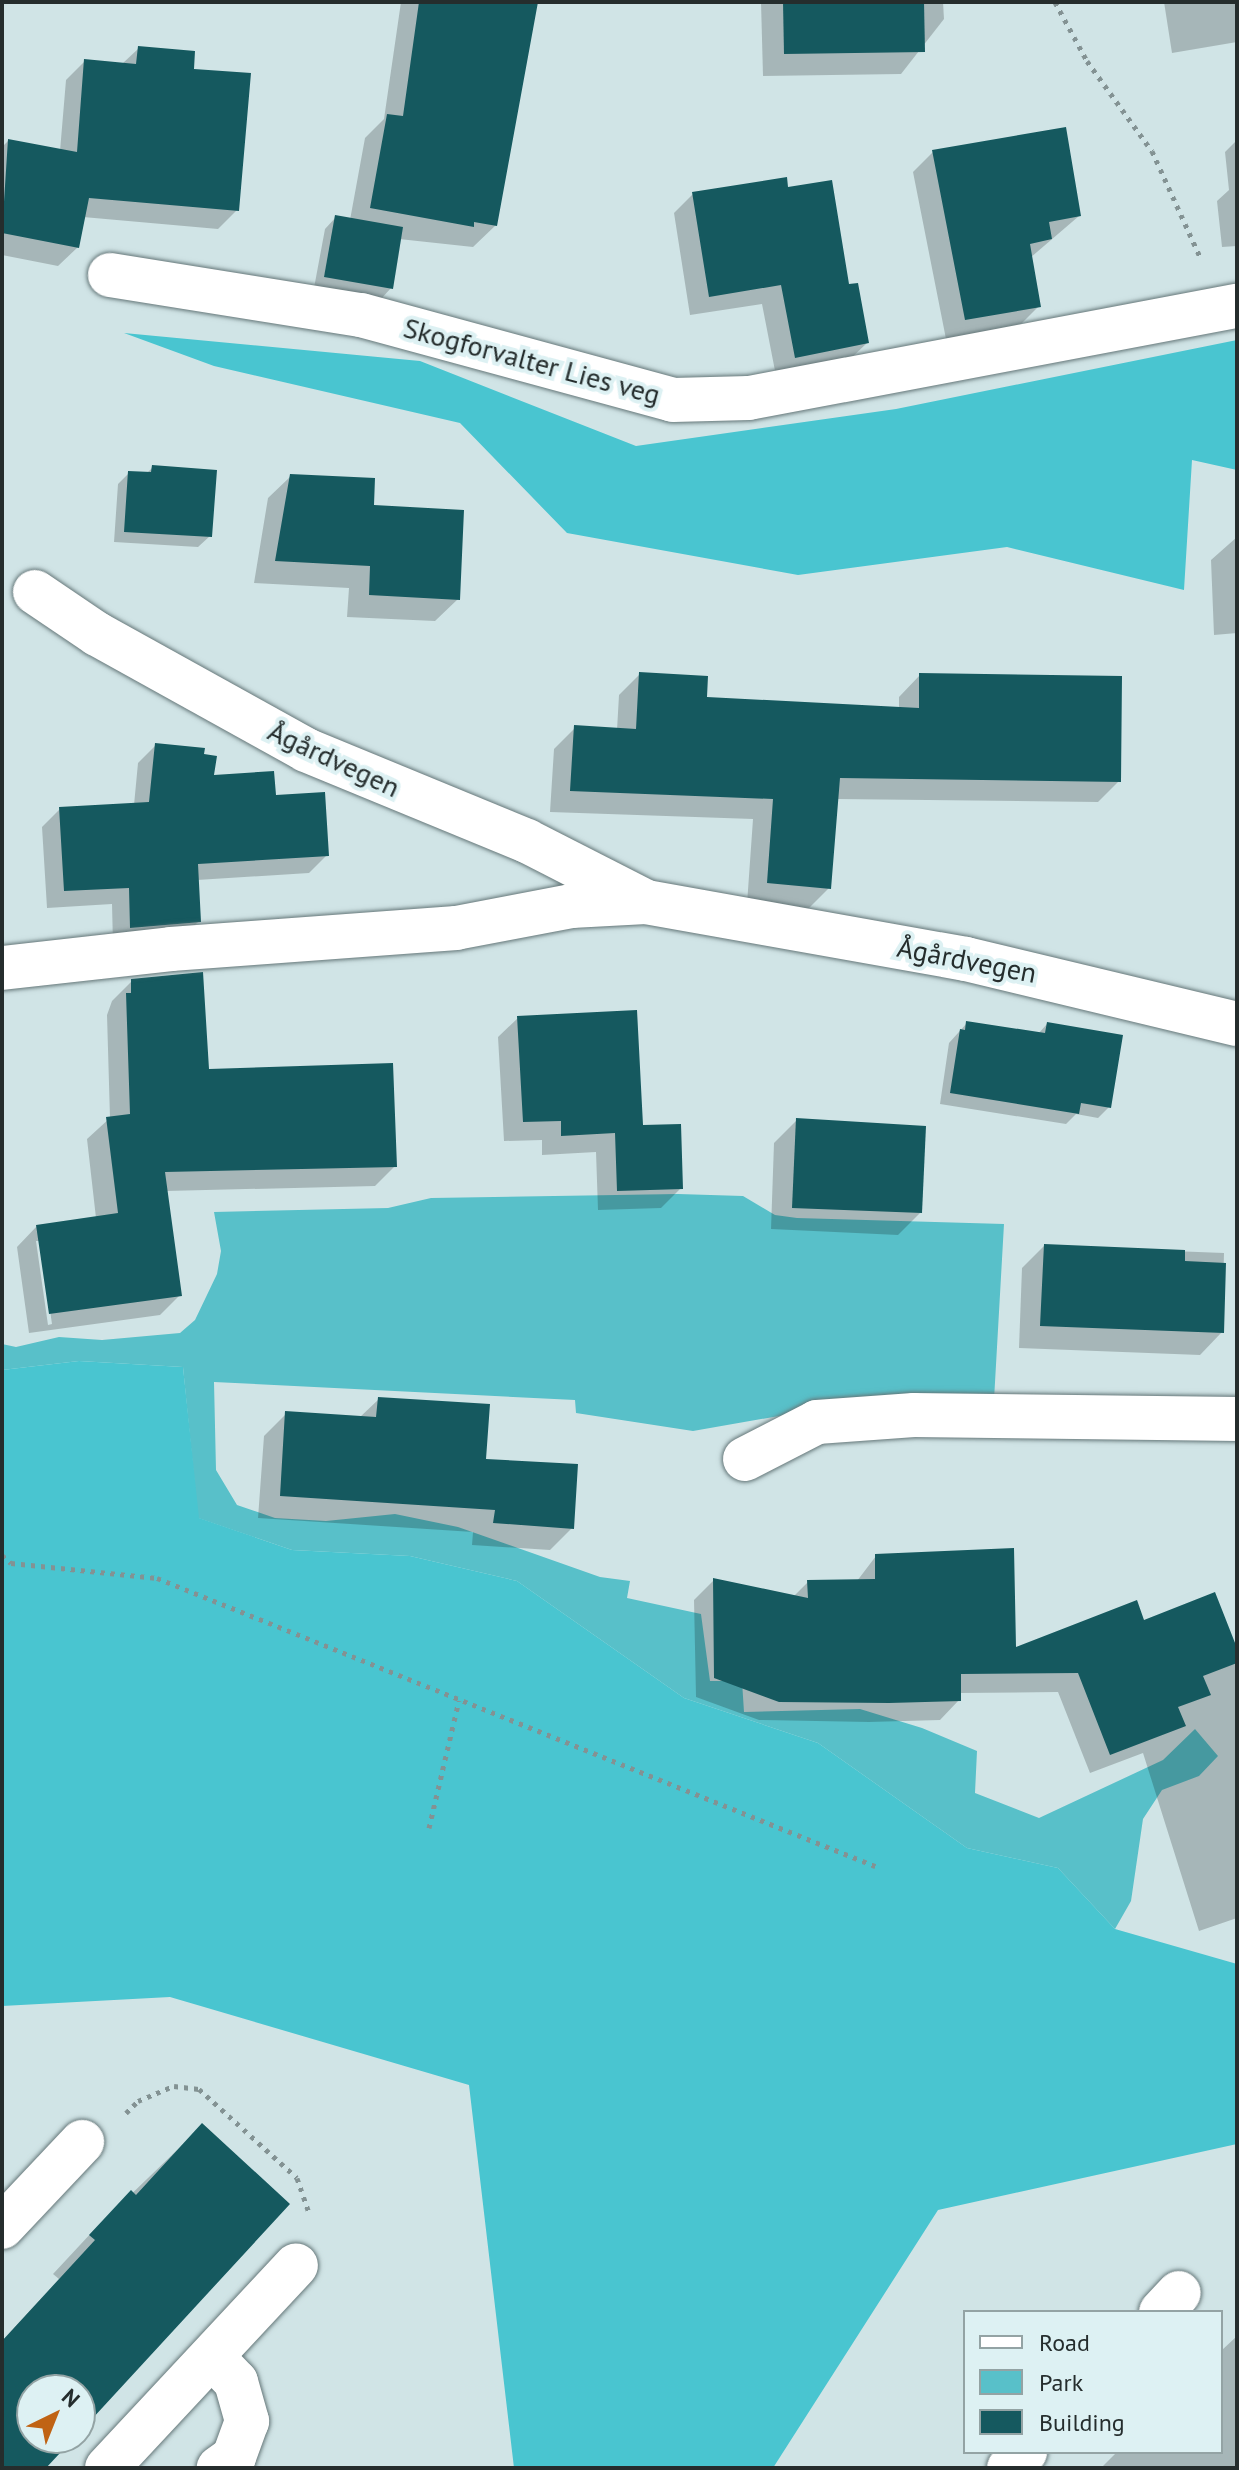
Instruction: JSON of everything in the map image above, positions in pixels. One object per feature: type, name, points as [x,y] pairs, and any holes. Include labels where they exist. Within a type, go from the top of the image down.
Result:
[{"type":"street","name":"Skogforvalter Lies veg","points":[[110,275],[361,315],[673,400],[780,393],[1230,308]]},
{"type":"street","name":"Ågårdvegen","points":[[35,592],[97,634],[306,750],[527,841],[646,902]]},
{"type":"street","name":"Ågårdvegen","points":[[2,968],[171,949],[456,928],[571,906],[646,902],[994,965],[1237,1024]]},
{"type":"street","points":[[745,1459],[817,1422],[914,1415],[1237,1419]]},
{"type":"street","points":[[2,2227],[82,2142]]},
{"type":"street","points":[[107,2468],[213,2358],[296,2265]]},
{"type":"street","points":[[213,2358],[236,2382],[247,2421],[234,2457],[219,2468]]},
{"type":"path","points":[[1055,2],[1087,61],[1152,151],[1230,308]]},
{"type":"path","points":[[2,1555],[11,1563],[157,1578],[875,1866]]},
{"type":"path","points":[[429,1828],[459,1700]]},
{"type":"path","points":[[82,2142],[152,2095],[174,2086],[199,2089],[297,2178],[307,2194],[309,2211],[293,2243],[296,2265]]},
{"type":"green space","points":[[678,1194],[743,1196],[775,1215],[797,1218],[1004,1224],[994,1400],[842,1405],[693,1431],[576,1413],[575,1400],[214,1382],[216,1470],[237,1505],[275,1518],[326,1521],[395,1514],[458,1527],[600,1577],[630,1581],[627,1598],[701,1614],[710,1681],[742,1681],[744,1712],[860,1709],[922,1728],[977,1751],[975,1793],[1039,1818],[1163,1760],[1195,1729],[1218,1756],[1199,1776],[1162,1790],[1143,1819],[1131,1901],[1115,1929],[1058,1868],[967,1848],[818,1743],[684,1698],[517,1581],[410,1556],[292,1550],[198,1518],[183,1367],[79,1361],[2,1370],[2,1344],[16,1347],[59,1337],[102,1340],[180,1333],[195,1320],[217,1274],[221,1251],[214,1212],[388,1208],[431,1198]]},
{"type":"shaded area","points":[[124,333],[420,361],[636,446],[896,409],[1237,340],[1237,470],[1192,460],[1184,590],[1007,547],[798,575],[567,533],[460,423],[214,366]]},
{"type":"shaded area","points":[[79,1361],[183,1367],[199,1518],[292,1550],[410,1556],[517,1581],[684,1698],[818,1743],[967,1848],[1058,1868],[1115,1929],[1237,1964],[1237,2144],[938,2210],[773,2468],[514,2468],[469,2085],[170,1997],[2,2006],[2,1370]]},
{"type":"building","points":[[419,2],[538,2],[497,226],[474,222],[474,227],[370,208],[387,114],[403,116]]},
{"type":"building","points":[[783,2],[924,2],[925,52],[784,54]]},
{"type":"building","points":[[138,46],[195,51],[194,69],[251,73],[239,211],[89,198],[79,248],[2,233],[8,139],[77,152],[84,59],[136,64]]},
{"type":"building","points":[[1066,127],[1081,216],[1049,222],[1052,239],[1030,244],[1041,307],[965,320],[932,150]]},
{"type":"building","points":[[787,177],[788,187],[832,180],[849,284],[858,283],[869,343],[795,358],[781,285],[709,297],[692,192]]},
{"type":"building","points":[[335,215],[403,227],[393,289],[324,277]]},
{"type":"building","points":[[152,465],[217,470],[212,537],[124,532],[128,471],[151,472]]},
{"type":"building","points":[[290,474],[375,478],[374,505],[464,510],[460,600],[369,595],[370,566],[275,561]]},
{"type":"building","points":[[639,672],[708,676],[707,697],[919,708],[919,673],[1122,676],[1121,782],[840,778],[831,889],[767,883],[773,799],[570,791],[574,725],[636,729]]},
{"type":"building","points":[[155,743],[205,748],[204,754],[217,756],[214,775],[274,771],[276,795],[325,792],[329,856],[198,864],[201,922],[130,928],[129,888],[64,891],[59,807],[149,802]]},
{"type":"building","points":[[203,972],[209,1069],[393,1063],[397,1167],[165,1172],[182,1296],[49,1314],[36,1225],[118,1213],[106,1117],[130,1114],[126,993],[131,993],[131,979]]},
{"type":"building","points":[[637,1010],[643,1125],[681,1124],[683,1189],[617,1191],[615,1133],[561,1136],[561,1121],[523,1122],[517,1016]]},
{"type":"building","points":[[966,1021],[1045,1033],[1047,1022],[1123,1035],[1111,1108],[1081,1103],[1079,1114],[950,1093],[960,1029],[965,1030]]},
{"type":"building","points":[[796,1118],[926,1126],[922,1213],[792,1208]]},
{"type":"building","points":[[1044,1244],[1185,1250],[1185,1261],[1226,1263],[1224,1333],[1040,1326]]},
{"type":"building","points":[[378,1397],[490,1404],[486,1459],[578,1464],[574,1529],[493,1523],[495,1510],[280,1496],[285,1411],[376,1417]]},
{"type":"building","points":[[1014,1548],[1016,1647],[1137,1600],[1144,1620],[1215,1592],[1237,1648],[1237,1663],[1203,1676],[1211,1695],[1178,1707],[1186,1726],[1110,1755],[1078,1673],[961,1674],[961,1701],[889,1703],[779,1702],[714,1678],[713,1578],[808,1598],[807,1580],[875,1579],[875,1554]]},
{"type":"building","points":[[202,2123],[290,2204],[96,2415],[96,2374],[16,2374],[16,2454],[59,2454],[46,2468],[2,2468],[2,2341],[95,2240],[89,2235],[131,2190],[136,2195]]}]
